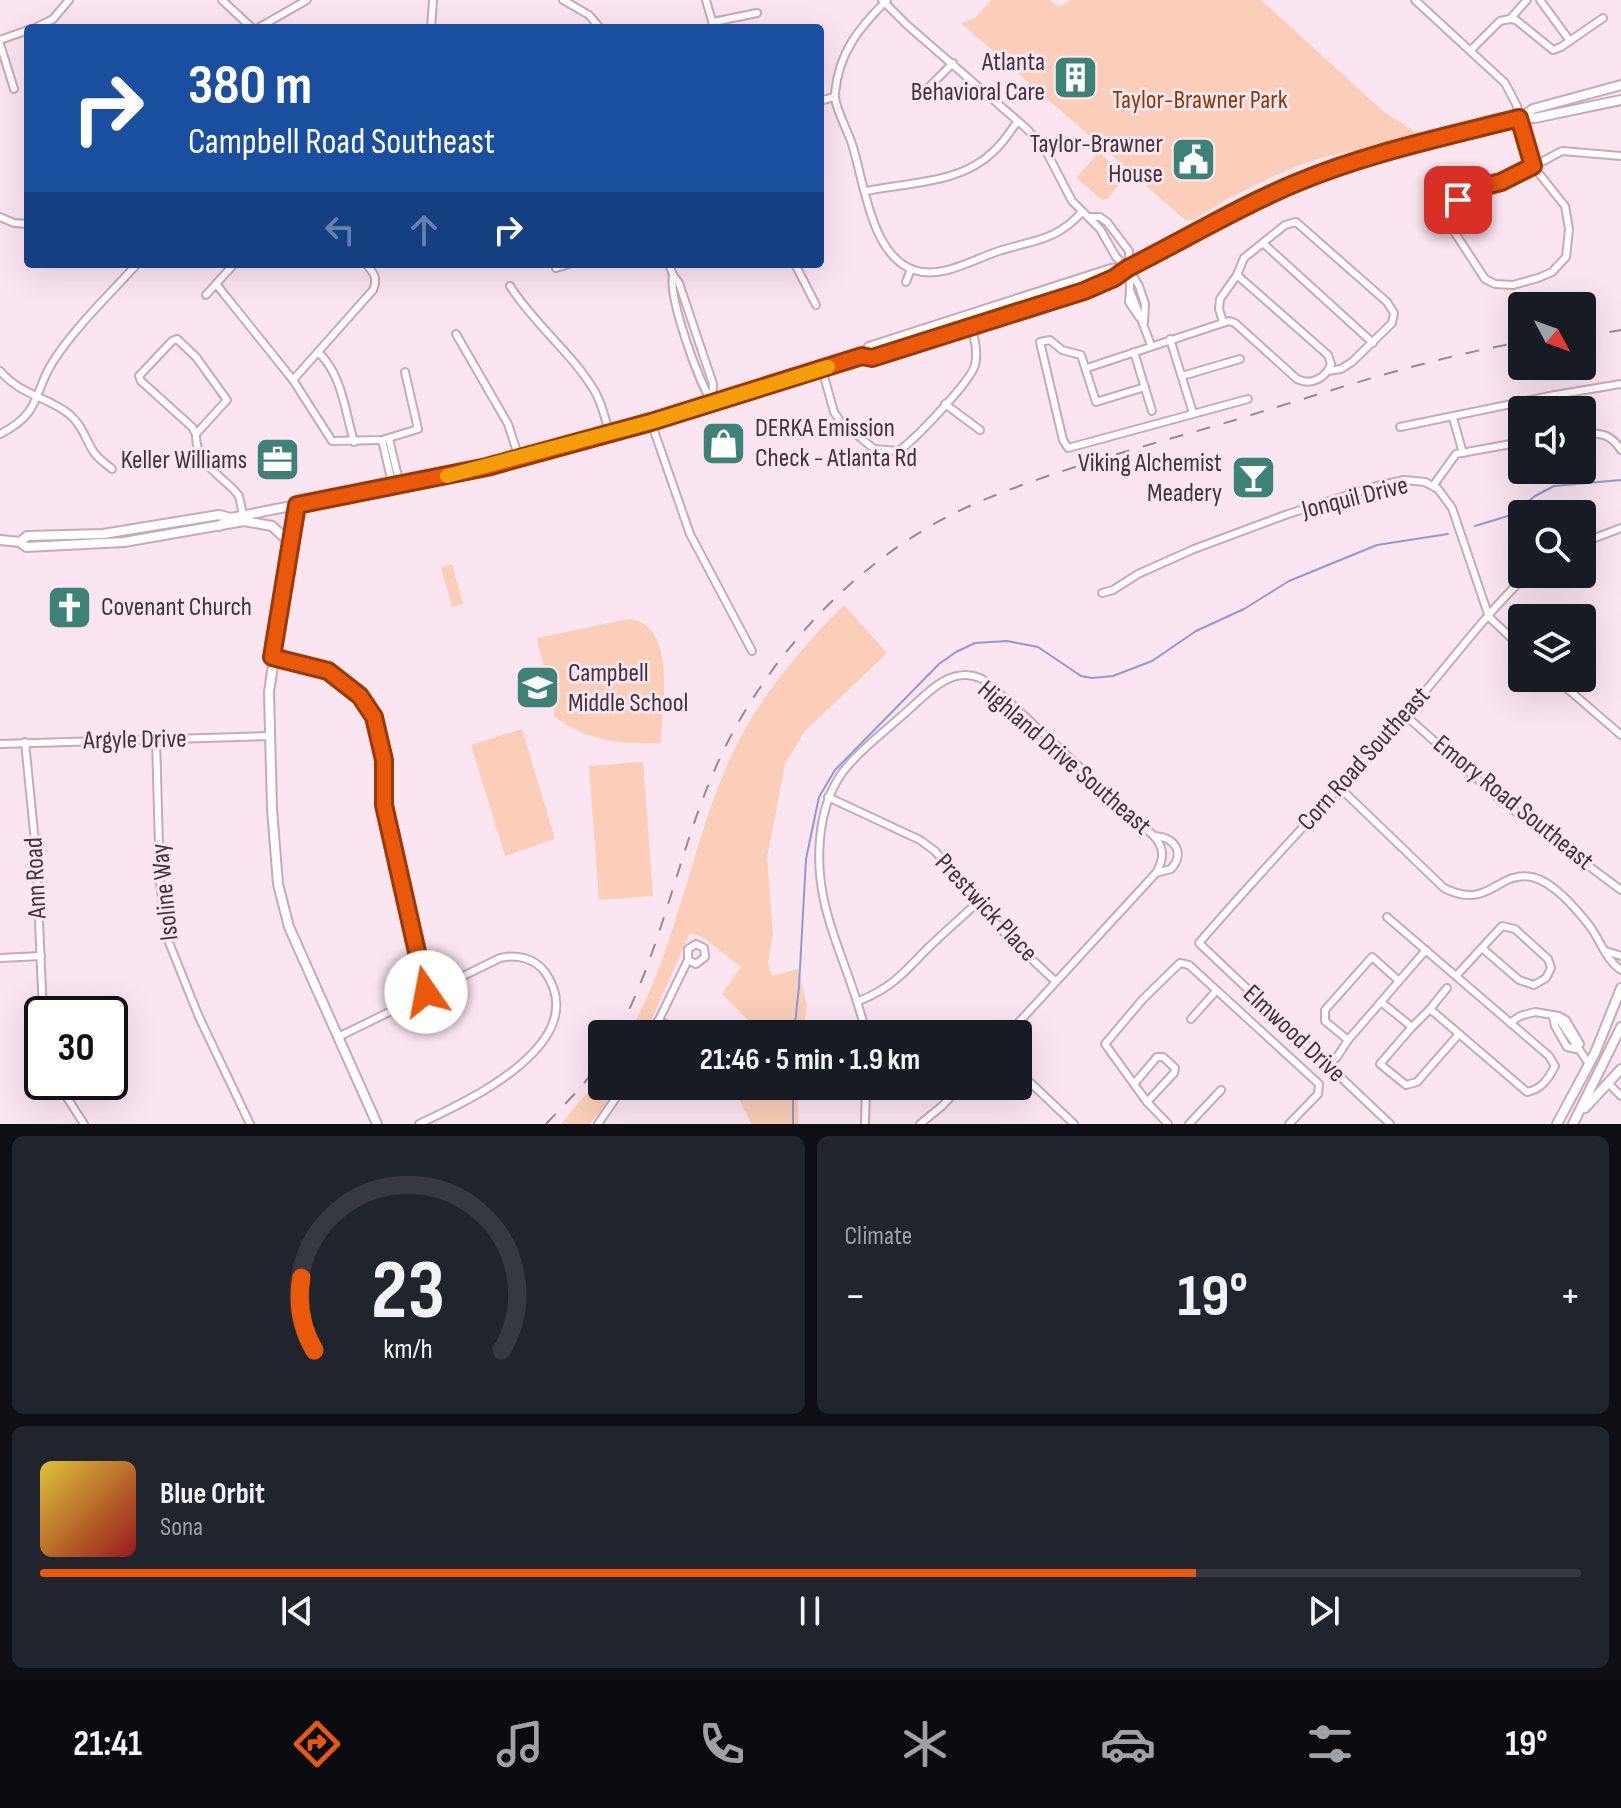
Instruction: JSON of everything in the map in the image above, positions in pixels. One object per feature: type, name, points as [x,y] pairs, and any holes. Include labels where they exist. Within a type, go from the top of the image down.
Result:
[{"type":"main road","points":[[1519,118],[1533,109],[1621,85]]},
{"type":"main road","points":[[219,526],[243,515],[462,473],[651,422],[862,356],[872,358],[1084,291],[1114,278],[1239,209],[1319,174],[1398,148],[1519,118],[1535,118],[1621,100]]},
{"type":"main road","points":[[862,356],[869,347],[1111,269],[1128,268]]},
{"type":"main road","points":[[297,505],[269,692],[273,835],[280,898],[292,935],[377,1124]]},
{"type":"main road","points":[[20,542],[27,536],[91,535],[219,515],[231,518]]},
{"type":"main road","points":[[0,540],[20,542],[26,547],[101,545],[244,521],[272,526],[287,540],[289,553]]},
{"type":"main road","points":[[1557,1124],[1600,1041],[1621,988]]},
{"type":"main road","points":[[1573,1124],[1621,1027]]},
{"type":"main road","points":[[1579,1114],[1621,1069]]},
{"type":"street","points":[[42,24],[58,15],[69,0]]},
{"type":"street","points":[[222,0],[250,24]]},
{"type":"street","points":[[262,24],[307,0]]},
{"type":"street","points":[[431,24],[433,0]]},
{"type":"street","points":[[563,0],[589,15],[597,24]]},
{"type":"street","points":[[706,0],[714,24]]},
{"type":"street","points":[[1415,0],[1472,49],[1505,83],[1517,106],[1533,166],[1565,206],[1569,229],[1566,257],[1552,272],[1513,285],[1495,284],[1485,279],[1453,230],[1451,207],[1470,190],[1501,182],[1533,166],[1562,151],[1621,156]]},
{"type":"street","points":[[1510,19],[1527,0]]},
{"type":"street","points":[[1540,0],[1570,41]]},
{"type":"street","points":[[1082,212],[1055,236],[991,253],[937,273],[911,269],[897,261],[872,220],[852,143],[834,97],[839,68],[848,44],[885,1],[907,25],[953,63],[1046,151],[1072,201],[1106,236],[1116,257],[1128,268],[1139,286],[1145,304],[1144,322]]},
{"type":"street","points":[[718,24],[757,13]]},
{"type":"street","points":[[1472,49],[1500,21],[1516,20],[1553,50],[1603,18]]},
{"type":"street","points":[[14,89],[0,42],[24,32]]},
{"type":"street","points":[[929,87],[953,63]]},
{"type":"street","points":[[824,100],[834,97]]},
{"type":"street","points":[[866,191],[945,178],[965,171],[995,151],[1017,122]]},
{"type":"street","points":[[0,217],[24,224]]},
{"type":"street","points":[[1090,217],[1100,217],[1112,227],[1129,251],[1130,290],[1151,345]]},
{"type":"street","points":[[1223,322],[1220,299],[1237,275],[1240,264],[1285,225],[1296,222],[1391,306],[1394,318],[1373,343],[1347,366],[1328,371]]},
{"type":"street","points":[[1264,244],[1373,343]]},
{"type":"street","points":[[0,434],[21,423],[31,411],[55,358],[134,268]]},
{"type":"street","points":[[206,295],[230,268]]},
{"type":"street","points":[[293,380],[373,290],[375,274],[370,268]]},
{"type":"street","points":[[670,268],[679,283],[713,384],[712,402]]},
{"type":"street","points":[[797,268],[816,305]]},
{"type":"street","points":[[906,282],[911,269]]},
{"type":"street","points":[[1087,368],[1223,322],[1235,323],[1303,382],[1315,380],[1328,371],[1331,364],[1328,355],[1237,275]]},
{"type":"street","points":[[216,284],[293,380],[332,441],[385,440],[418,429],[405,372]]},
{"type":"street","points":[[510,286],[534,320],[580,370],[595,392],[609,432]]},
{"type":"street","points":[[822,369],[834,412],[874,449],[898,451],[971,375],[976,355],[971,327]]},
{"type":"street","points":[[456,334],[508,424],[519,458]]},
{"type":"street","points":[[196,434],[227,400],[196,357],[177,339],[139,376],[192,427],[200,456],[239,496],[243,515]]},
{"type":"street","points":[[1170,339],[1193,413]]},
{"type":"street","points":[[1145,387],[1096,402],[1081,355],[1062,350],[1050,340],[1040,342],[1063,440],[1068,448],[1248,399]]},
{"type":"street","points":[[318,352],[332,366],[354,442]]},
{"type":"street","points":[[1134,352],[1152,411]]},
{"type":"street","points":[[1182,376],[1240,359]]},
{"type":"street","points":[[0,371],[21,391],[72,417],[87,437],[92,450],[112,469]]},
{"type":"street","points":[[1551,396],[1621,384]]},
{"type":"street","points":[[945,404],[980,430]]},
{"type":"street","points":[[1400,427],[1508,406]]},
{"type":"street","points":[[1453,418],[1463,453]]},
{"type":"street","points":[[651,422],[690,534],[752,651]]},
{"type":"street","points":[[1596,433],[1605,433],[1616,441],[1621,450]]},
{"type":"street","points":[[385,440],[396,486]]},
{"type":"street","points":[[1433,486],[1451,458],[1508,444]]},
{"type":"street","name":"Jonquil Drive","points":[[1102,593],[1194,549],[1288,514],[1404,480],[1425,482],[1445,497],[1452,508],[1489,617],[1508,635]]},
{"type":"street","points":[[1596,538],[1621,528]]},
{"type":"street","name":"Corn Road Southeast","points":[[1199,943],[1515,588]]},
{"type":"street","points":[[272,657],[328,671],[360,696],[374,717],[384,760],[384,805],[426,992]]},
{"type":"street","name":"Highland Drive Southeast","points":[[863,1020],[859,1001],[826,915],[819,883],[817,866],[822,814],[842,773],[936,685],[955,677],[979,678],[1004,697],[1154,836],[1163,853],[1156,873],[1020,1020]]},
{"type":"street","points":[[1571,692],[1621,735]]},
{"type":"street","name":"Emory Road Southeast","points":[[1405,715],[1503,802],[1621,890]]},
{"type":"street","name":"Argyle Drive","points":[[0,744],[269,736]]},
{"type":"street","name":"Isoline Way","points":[[156,739],[160,883],[168,940],[187,991],[250,1124]]},
{"type":"street","name":"Ann Road","points":[[25,742],[36,852],[42,996]]},
{"type":"street","points":[[1340,788],[1444,888],[1464,896],[1479,896],[1506,881],[1532,877],[1555,890],[1589,925],[1606,951],[1607,959],[1621,970]]},
{"type":"street","name":"Prestwick Place","points":[[828,797],[920,840],[943,859],[1008,937],[1055,981]]},
{"type":"street","points":[[1154,836],[1171,840],[1177,846],[1179,855],[1171,869],[1156,873]]},
{"type":"street","points":[[859,1001],[883,991],[899,979],[979,901]]},
{"type":"street","points":[[1387,917],[1549,1056],[1555,1066],[1549,1078],[1536,1090],[1527,1092],[1430,1009]]},
{"type":"street","points":[[1456,976],[1502,926],[1515,929],[1548,959],[1551,968],[1546,978],[1534,985],[1519,980],[1482,948]]},
{"type":"street","name":"Elmwood Drive","points":[[1199,943],[1390,1124]]},
{"type":"street","points":[[1328,1065],[1426,950]]},
{"type":"street","points":[[1606,951],[1621,956]]},
{"type":"street","points":[[0,958],[41,956]]},
{"type":"street","points":[[338,1037],[500,958],[518,957],[532,961],[543,970],[553,991],[554,1011],[539,1047],[521,1066],[476,1096],[419,1124]]},
{"type":"street","points":[[1348,1040],[1325,1021],[1325,1010],[1372,957],[1399,981]]},
{"type":"street","points":[[658,1020],[688,960]]},
{"type":"street","points":[[1168,1124],[1147,1102],[1105,1044],[1143,999],[1180,963],[1189,965],[1319,1084],[1318,1094],[1289,1124]]},
{"type":"street","points":[[1447,988],[1380,1064],[1406,1085],[1417,1082],[1459,1034]]},
{"type":"street","points":[[1191,1019],[1216,991]]},
{"type":"street","points":[[1381,1002],[1412,1027]]},
{"type":"street","points":[[1510,1023],[1535,1012],[1553,1017],[1560,1021],[1578,1046]]},
{"type":"street","points":[[1553,1017],[1567,1047],[1600,1041]]},
{"type":"street","points":[[1553,1017],[1566,1020],[1589,1064]]},
{"type":"street","points":[[1134,1084],[1157,1057],[1163,1057],[1175,1068],[1147,1102]]},
{"type":"street","points":[[1608,1083],[1621,1096]]},
{"type":"street","points":[[1032,1084],[1074,1124]]},
{"type":"street","points":[[1189,1124],[1221,1090]]},
{"type":"street","points":[[69,1100],[84,1124]]},
{"type":"street","points":[[609,1124],[600,1121],[614,1100]]},
{"type":"street","points":[[865,1124],[866,1100]]},
{"type":"street","points":[[920,1124],[948,1100]]},
{"type":"green space","name":"Taylor-Brawner Park","points":[[991,0],[1049,0],[1059,7],[1071,0],[1261,0],[1384,112],[1417,133],[1306,163],[1229,198],[1196,218],[1185,220],[961,23],[975,18]]},
{"type":"green space","points":[[1097,154],[1101,154],[1123,174],[1124,179],[1107,199],[1102,200],[1077,177]]},
{"type":"green space","points":[[452,564],[463,604],[452,607],[441,567]]},
{"type":"green space","points":[[844,605],[887,653],[804,732],[785,764],[767,858],[773,934],[768,964],[772,976],[798,969],[807,1005],[805,1020],[748,1020],[722,994],[741,967],[704,938],[690,933],[651,1020],[636,1020],[659,969],[715,794],[729,761],[765,698],[811,640]]},
{"type":"green space","points":[[628,619],[644,624],[654,635],[661,651],[664,690],[661,743],[606,740],[580,731],[555,717],[537,638]]},
{"type":"green space","points":[[522,729],[555,839],[505,856],[471,745]]},
{"type":"green space","points":[[643,762],[653,896],[599,900],[589,766]]},
{"type":"green space","points":[[588,1092],[588,1100],[609,1100],[589,1124],[561,1124]]},
{"type":"green space","points":[[798,1100],[799,1124],[751,1124],[740,1101]]},
{"type":"waterway","points":[[1475,526],[1511,515],[1554,486],[1621,480]]},
{"type":"waterway","points":[[795,1020],[806,859],[819,797],[835,770],[939,664],[975,643],[1007,641],[1038,647],[1081,676],[1113,676],[1152,661],[1196,631],[1244,609],[1289,581],[1377,545],[1448,534]]},
{"type":"waterway","points":[[793,1100],[793,1124]]},
{"type":"railway","points":[[1596,334],[1621,330]]},
{"type":"railway","points":[[624,1020],[650,957],[703,799],[738,723],[760,688],[812,622],[873,565],[943,519],[1043,478],[1377,376],[1508,345]]},
{"type":"railway","points":[[546,1124],[588,1078]]},
{"type":"slow traffic","points":[[447,476],[651,422],[828,367]]},
{"type":"place","name":"Atlanta Behavioral Care","points":[[1076,77]]},
{"type":"place","name":"Taylor-Brawner House","points":[[1194,159]]},
{"type":"place","name":"DERKA Emission Check - Atlanta Rd","points":[[724,443]]},
{"type":"place","name":"Keller Williams","points":[[278,460]]},
{"type":"place","name":"Viking Alchemist Meadery","points":[[1253,478]]},
{"type":"place","name":"Covenant Church","points":[[70,607]]},
{"type":"place","name":"Campbell Middle School","points":[[537,688]]},
{"type":"route","points":[[426,992],[384,805],[384,760],[380,735],[371,710],[360,696],[328,671],[272,657],[297,505],[487,467],[651,422],[862,356],[872,358],[1027,310],[1114,278],[1239,209],[1295,183],[1392,150],[1519,118],[1533,166],[1501,182],[1470,190],[1458,200]]}]
